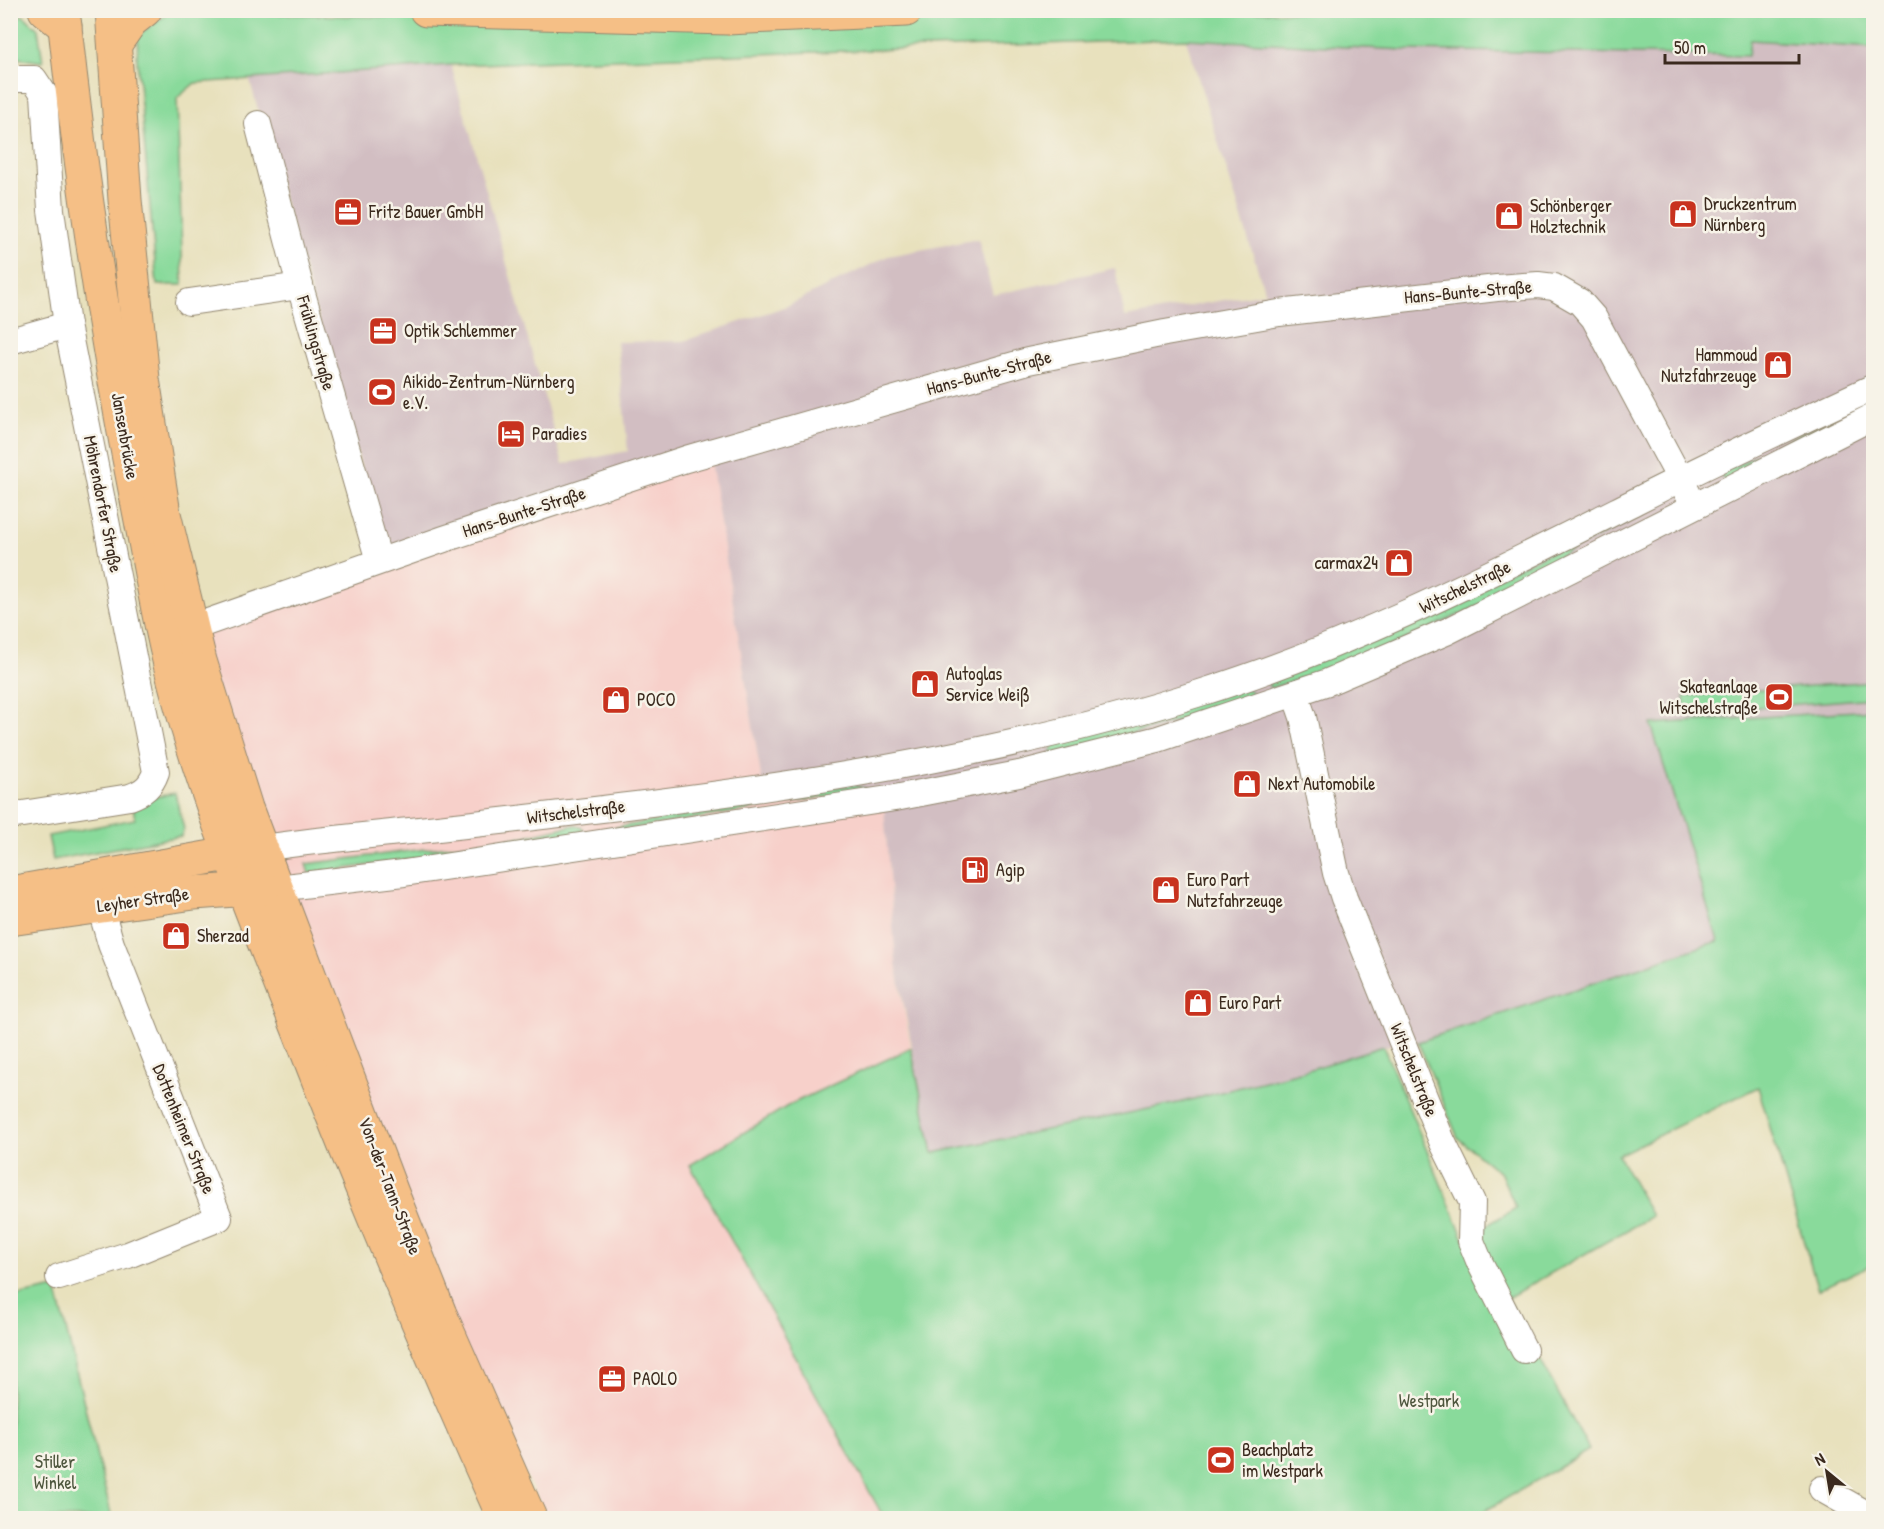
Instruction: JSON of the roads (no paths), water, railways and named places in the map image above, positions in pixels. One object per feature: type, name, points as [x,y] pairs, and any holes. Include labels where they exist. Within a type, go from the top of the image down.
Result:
[{"type":"main road","name":"Jansenbrücke","points":[[112,10],[131,276],[140,450],[174,680],[230,853]]},
{"type":"main road","points":[[115,44],[131,21],[145,10]]},
{"type":"main road","points":[[426,10],[727,18],[906,10]]},
{"type":"main road","name":"Jansenbrücke","points":[[58,16],[96,273],[140,450],[164,514],[191,628],[226,749],[262,848]]},
{"type":"main road","name":"Leyher Straße","points":[[10,919],[230,853],[262,848]]},
{"type":"main road","name":"Von-der-Tann-Straße","points":[[262,848],[440,1314],[530,1518]]},
{"type":"main road","name":"Von-der-Tann-Straße","points":[[230,853],[386,1248],[504,1518]]},
{"type":"main road","name":"Leyher Straße","points":[[10,893],[277,888]]},
{"type":"street","name":"Möhrendorfer Straße","points":[[10,816],[130,797],[143,792],[152,782],[156,772],[67,325],[51,210],[44,94],[22,79]]},
{"type":"street","name":"Frühlingstraße","points":[[258,124],[300,286],[379,561]]},
{"type":"street","name":"Hans-Bunte-Straße","points":[[191,628],[379,561],[686,459],[1028,361],[1278,313],[1427,295],[1538,285],[1554,287],[1568,293],[1580,302],[1594,318],[1695,507]]},
{"type":"street","points":[[189,302],[300,286]]},
{"type":"street","points":[[10,341],[67,325]]},
{"type":"street","name":"Witschelstraße","points":[[262,848],[597,809],[889,767],[1038,738],[1221,687],[1349,639],[1442,599],[1681,479],[1874,387]]},
{"type":"street","name":"Witschelstraße","points":[[277,888],[353,880],[895,798],[1045,768],[1158,739],[1295,694],[1448,631],[1874,416]]},
{"type":"street","name":"Witschelstraße","points":[[1295,694],[1341,890],[1442,1140],[1472,1202],[1471,1241],[1479,1263],[1524,1350]]},
{"type":"street","points":[[1038,738],[1045,768]]},
{"type":"street","points":[[889,767],[895,798]]},
{"type":"street","points":[[597,809],[600,843]]},
{"type":"street","name":"Dottenheimer Straße","points":[[59,1277],[128,1255],[219,1218],[111,944],[98,892]]},
{"type":"street","points":[[1822,1489],[1861,1511],[1866,1518]]},
{"type":"place","name":"Fritz Bauer GmbH","points":[[348,212]]},
{"type":"place","name":"Druckzentrum Nürnberg","points":[[1683,214]]},
{"type":"place","name":"Schönberger Holztechnik","points":[[1509,216]]},
{"type":"place","name":"Optik Schlemmer","points":[[383,331]]},
{"type":"place","name":"Hammoud Nutzfahrzeuge","points":[[1778,365]]},
{"type":"place","name":"Aikido-Zentrum-Nürnberg e.V.","points":[[382,392]]},
{"type":"place","name":"Paradies","points":[[511,434]]},
{"type":"place","name":"carmax24","points":[[1399,563]]},
{"type":"place","name":"Autoglas Service Weiß","points":[[925,684]]},
{"type":"place","name":"Skateanlage Witschelstraße","points":[[1779,697]]},
{"type":"place","name":"POCO","points":[[616,700]]},
{"type":"place","name":"Next Automobile","points":[[1247,784]]},
{"type":"place","name":"Agip","points":[[975,870]]},
{"type":"place","name":"Euro Part Nutzfahrzeuge","points":[[1166,890]]},
{"type":"place","name":"Sherzad","points":[[176,936]]},
{"type":"place","name":"Euro Part","points":[[1198,1003]]},
{"type":"place","name":"PAOLO","points":[[612,1379]]},
{"type":"place","name":"Beachplatz im Westpark","points":[[1221,1460]]},
{"type":"park label","name":"Westpark","points":[[1429,1401]]},
{"type":"park label","name":"Stiller Winkel","points":[[55,1472]]}]
